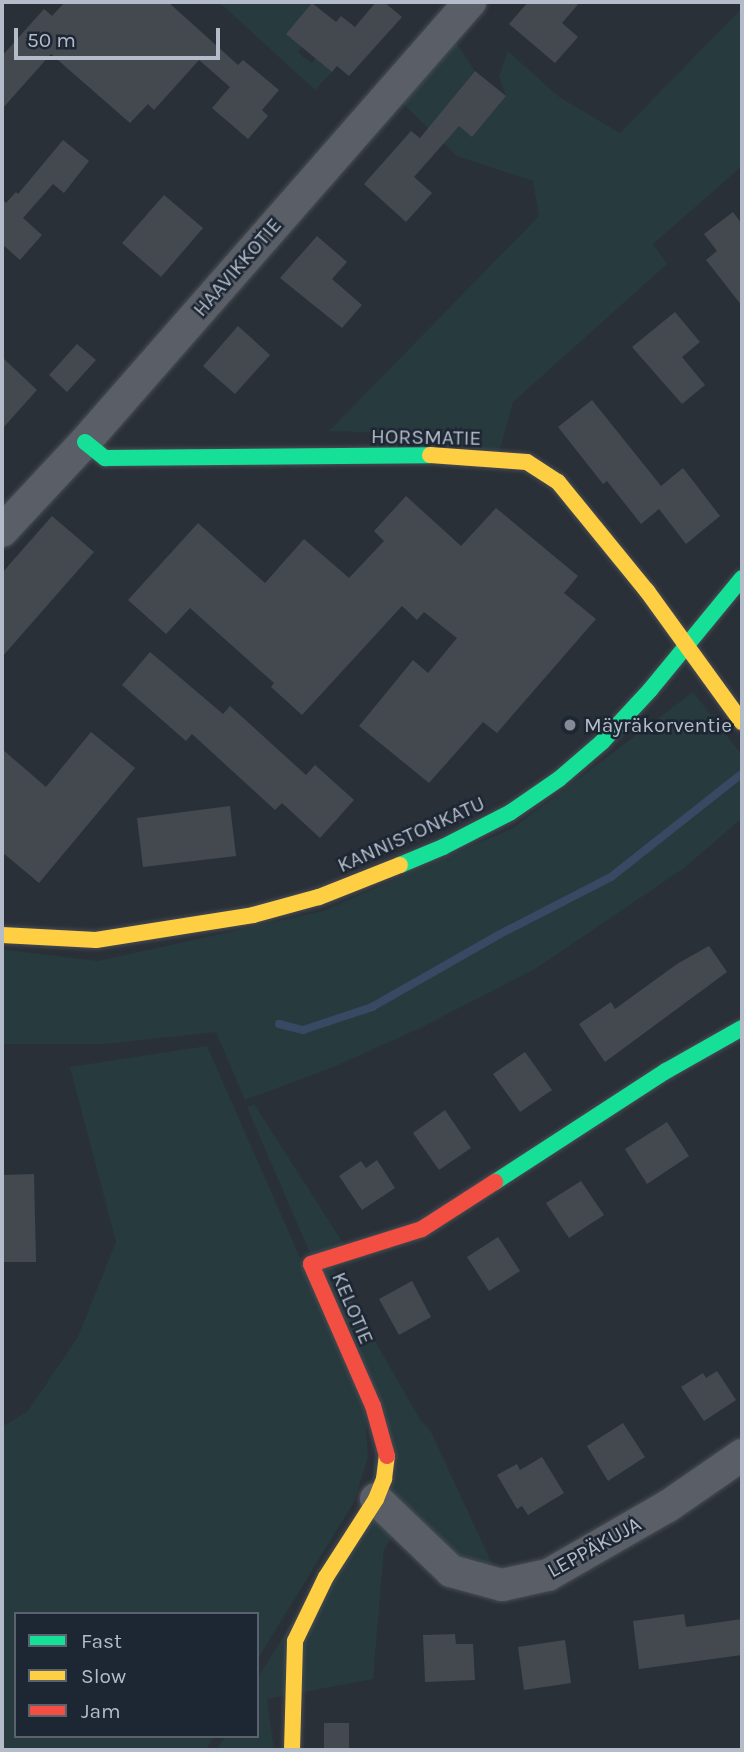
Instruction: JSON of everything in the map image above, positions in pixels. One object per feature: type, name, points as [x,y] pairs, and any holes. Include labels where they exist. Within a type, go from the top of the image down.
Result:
[{"type":"street","name":"HAAVIKKOTIE","points":[[2,531],[85,442],[470,2]]},
{"type":"street","name":"HORSMATIE","points":[[85,442],[105,458],[438,455],[527,462],[558,482],[647,590],[687,647]]},
{"type":"street","name":"KANNISTONKATU","points":[[2,935],[96,940],[253,915],[319,897],[443,847],[511,812],[559,779],[602,743],[687,647],[742,578]]},
{"type":"street","points":[[687,647],[742,722]]},
{"type":"street","name":"KELOTIE","points":[[292,1750],[295,1642],[326,1577],[376,1499],[384,1479],[387,1452],[373,1406],[311,1264],[422,1229],[666,1071],[742,1028]]},
{"type":"street","name":"LEPPÄKUJA","points":[[376,1499],[451,1572],[502,1585],[548,1575],[668,1506],[742,1455]]},
{"type":"green space","points":[[219,2],[313,2],[287,34],[302,47],[298,52],[303,57],[312,63],[316,58],[332,72],[315,90]]},
{"type":"green space","points":[[742,8],[742,166],[653,244],[667,264],[513,402],[497,460],[469,446],[417,434],[329,431],[539,216],[533,181],[457,156],[400,101],[455,41],[475,71],[442,111],[472,137],[506,96],[499,76],[508,51],[559,97],[620,133]]},
{"type":"green space","points":[[693,692],[742,755],[742,818],[684,868],[535,969],[420,1028],[336,1066],[245,1100],[216,1032],[104,1044],[2,1044],[2,949],[98,961],[323,911],[513,828]]},
{"type":"green space","points":[[207,1046],[365,1406],[368,1458],[353,1504],[259,1657],[259,1612],[14,1612],[14,1738],[213,1738],[206,1750],[2,1750],[2,1427],[28,1411],[78,1337],[116,1242],[70,1067]]},
{"type":"green space","points":[[254,1104],[345,1246],[325,1254],[421,1421],[430,1430],[500,1581],[395,1533],[384,1549],[373,1679],[267,1699],[274,1750],[217,1750],[224,1738],[259,1738],[259,1676],[318,1580],[369,1523],[378,1411],[247,1107]]},
{"type":"building","points":[[65,2],[168,2],[238,65],[243,60],[279,90],[262,110],[268,116],[248,139],[212,108],[230,87],[199,60],[154,110],[148,104],[130,123],[51,54],[2,109],[2,56],[44,9],[52,16]]},
{"type":"building","points":[[376,2],[384,2],[402,17],[349,76],[337,66],[332,72],[286,34],[312,3],[336,22],[341,16],[355,27]]},
{"type":"building","points":[[528,2],[580,2],[562,23],[578,37],[555,63],[509,24]]},
{"type":"building","points":[[475,71],[506,96],[472,137],[459,126],[414,177],[432,193],[406,222],[364,184],[411,131],[420,138]]},
{"type":"building","points":[[63,140],[89,161],[64,193],[53,184],[23,218],[42,235],[20,260],[2,244],[2,199],[6,203],[16,192],[18,194]]},
{"type":"building","points":[[164,195],[203,228],[161,277],[122,243]]},
{"type":"building","points":[[733,212],[742,224],[742,306],[706,260],[717,251],[704,234]]},
{"type":"building","points":[[317,236],[347,262],[332,279],[362,305],[342,328],[280,278]]},
{"type":"building","points":[[675,312],[700,342],[682,357],[705,385],[682,404],[632,347]]},
{"type":"building","points":[[238,326],[270,355],[235,394],[203,366]]},
{"type":"building","points":[[77,344],[96,360],[67,392],[49,375]]},
{"type":"building","points":[[2,357],[37,390],[2,429]]},
{"type":"building","points":[[592,400],[661,486],[683,468],[720,516],[686,544],[659,509],[641,524],[607,481],[603,484],[558,427]]},
{"type":"building","points":[[406,496],[461,546],[496,508],[578,576],[564,593],[596,619],[497,733],[483,722],[429,783],[359,726],[413,660],[428,673],[457,638],[424,612],[417,620],[402,606],[302,715],[271,687],[274,683],[190,608],[166,634],[128,600],[198,523],[265,583],[304,539],[349,578],[384,541],[374,531]]},
{"type":"building","points":[[52,516],[94,552],[2,657],[2,573]]},
{"type":"building","points":[[150,652],[223,714],[230,706],[306,775],[315,765],[354,800],[320,838],[282,803],[275,810],[192,734],[186,741],[122,685]]},
{"type":"building","points":[[91,732],[135,768],[39,883],[2,852],[2,749],[46,787]]},
{"type":"building","points":[[230,806],[236,856],[143,867],[137,818]]},
{"type":"building","points":[[709,946],[727,972],[605,1062],[579,1024],[611,1002],[615,1009],[677,964]]},
{"type":"building","points":[[525,1052],[552,1090],[520,1112],[493,1074]]},
{"type":"building","points":[[445,1110],[471,1148],[439,1170],[413,1133]]},
{"type":"building","points":[[667,1122],[689,1156],[647,1184],[625,1149]]},
{"type":"building","points":[[377,1160],[395,1188],[362,1210],[339,1176],[361,1161],[366,1168]]},
{"type":"building","points":[[34,1174],[36,1262],[2,1262],[2,1175]]},
{"type":"building","points":[[581,1181],[604,1215],[569,1238],[546,1203]]},
{"type":"building","points":[[498,1237],[520,1271],[489,1291],[467,1257]]},
{"type":"building","points":[[412,1281],[431,1317],[399,1335],[379,1299]]},
{"type":"building","points":[[717,1371],[736,1400],[704,1421],[681,1387],[703,1373],[706,1378]]},
{"type":"building","points":[[623,1423],[645,1457],[608,1481],[587,1446]]},
{"type":"building","points":[[542,1457],[564,1493],[528,1515],[522,1506],[517,1509],[497,1475],[517,1464],[520,1470]]},
{"type":"building","points":[[684,1614],[686,1627],[742,1619],[742,1655],[639,1669],[633,1621]]},
{"type":"building","points":[[455,1634],[456,1644],[473,1644],[475,1680],[425,1682],[423,1635]]},
{"type":"building","points":[[565,1640],[571,1683],[524,1690],[518,1647]]},
{"type":"building","points":[[324,1723],[349,1723],[349,1750],[324,1750]]},
{"type":"waterway","points":[[279,1024],[303,1030],[372,1007],[500,934],[611,877],[740,775]]},
{"type":"traffic: fast","points":[[85,442],[105,458],[430,455]]},
{"type":"traffic: fast","points":[[400,865],[443,847],[511,812],[559,779],[602,742],[650,690],[742,578]]},
{"type":"traffic: fast","points":[[495,1182],[666,1071],[742,1028]]},
{"type":"traffic: slow","points":[[430,455],[527,462],[558,482],[647,591],[742,722]]},
{"type":"traffic: slow","points":[[2,935],[96,940],[253,915],[319,897],[400,865]]},
{"type":"traffic: slow","points":[[292,1750],[295,1641],[326,1577],[376,1499],[384,1479],[387,1456]]},
{"type":"traffic: jam","points":[[387,1456],[373,1406],[311,1264],[422,1229],[495,1182]]},
{"type":"place","name":"Mäyräkorventie","points":[[570,725]]}]
